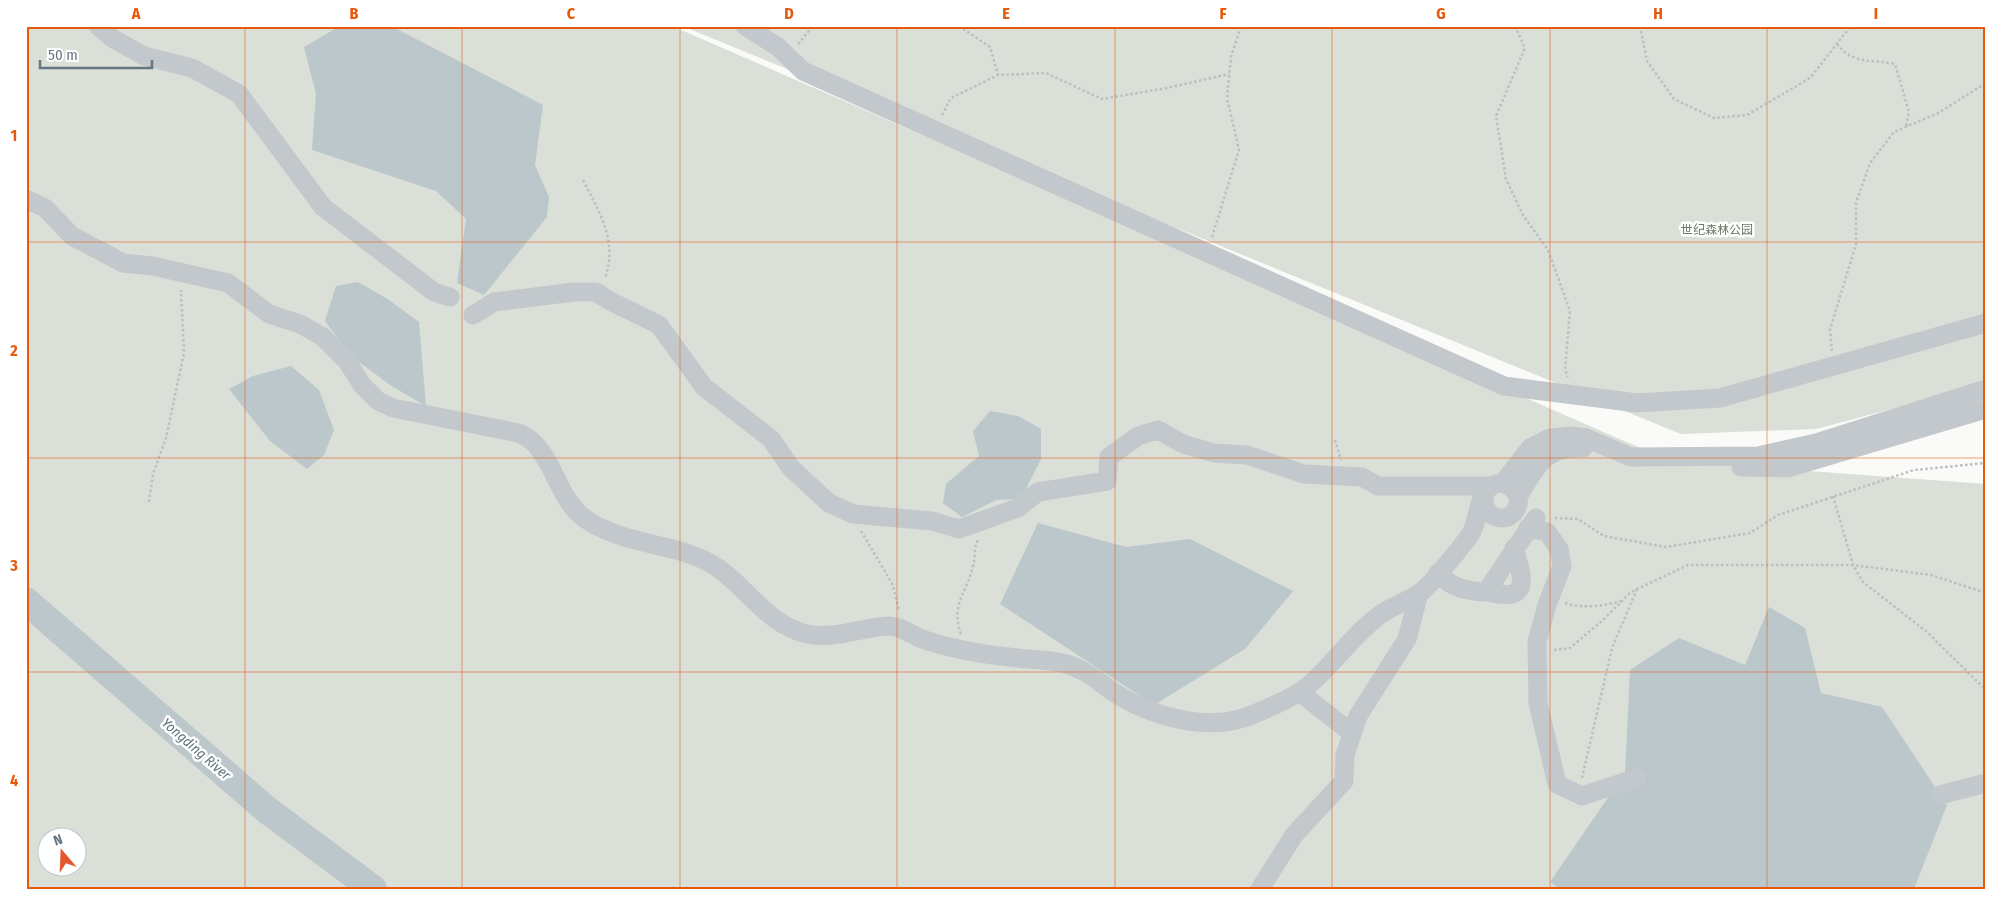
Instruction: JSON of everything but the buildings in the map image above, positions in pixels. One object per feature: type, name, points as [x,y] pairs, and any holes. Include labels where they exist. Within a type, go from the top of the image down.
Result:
[{"type":"lane","points":[[98,26],[112,38],[144,56],[192,68],[239,94],[323,207],[434,292],[450,297]]},
{"type":"lane","points":[[745,26],[778,47],[803,71],[1504,386],[1637,403],[1720,398],[1834,364],[1986,323]]},
{"type":"lane","points":[[26,199],[45,208],[72,236],[123,263],[228,283],[269,314],[300,324],[323,337],[347,361],[362,385],[378,401],[393,408],[519,433],[535,444],[565,494],[582,517],[604,529],[635,541],[676,551],[709,563],[731,579],[776,621],[806,634],[833,636],[892,626],[924,640],[968,652],[1061,662],[1089,672],[1111,690],[1148,712],[1203,722],[1243,718],[1306,689],[1349,641],[1382,614],[1419,593],[1438,574],[1471,534],[1480,513],[1478,503],[1530,448],[1550,438],[1571,436],[1586,438],[1631,457],[1758,456],[1816,442],[1986,389]]},
{"type":"lane","points":[[473,315],[494,302],[574,292],[596,292],[600,294],[659,325],[704,387],[771,439],[791,468],[829,503],[848,511],[932,521],[959,530],[1018,508],[1038,492],[1107,482],[1109,457],[1138,436],[1158,430],[1184,444],[1214,453],[1247,455],[1304,474],[1362,477],[1378,486],[1512,488],[1518,497]]},
{"type":"lane","points":[[1493,488],[1483,501],[1487,512],[1497,518],[1508,517],[1516,509],[1518,497],[1537,467],[1550,453],[1565,447],[1585,448],[1603,454],[1616,463],[1644,468],[1788,468],[1986,409]]},
{"type":"lane","points":[[1486,591],[1532,522],[1547,532],[1559,550],[1562,566],[1537,642],[1538,703],[1557,784],[1582,796],[1637,778]]},
{"type":"lane","points":[[1438,574],[1446,582],[1458,588],[1469,591],[1486,591],[1501,595],[1513,595],[1520,591],[1524,580],[1514,548]]},
{"type":"lane","points":[[1260,889],[1294,835],[1344,781],[1345,755],[1358,716],[1408,639],[1419,593]]},
{"type":"lane","points":[[1298,692],[1352,733]]},
{"type":"lane","points":[[1940,795],[1986,782]]},
{"type":"path","points":[[788,56],[813,26]]},
{"type":"path","points":[[958,26],[990,47],[998,75]]},
{"type":"path","points":[[1207,253],[1239,150],[1227,98],[1230,57],[1241,26]]},
{"type":"path","points":[[1515,26],[1525,48],[1496,116],[1506,179],[1523,215],[1548,250],[1570,311],[1566,370],[1576,395]]},
{"type":"path","points":[[1640,26],[1647,61],[1674,99],[1714,118],[1747,115],[1810,78],[1851,26]]},
{"type":"path","points":[[1837,44],[1844,53],[1855,60],[1895,64],[1909,112],[1906,127]]},
{"type":"path","points":[[934,130],[951,98],[998,75],[1046,73],[1102,99],[1167,88],[1229,74]]},
{"type":"path","points":[[1834,364],[1830,330],[1856,244],[1856,203],[1870,162],[1894,132],[1938,113],[1986,82]]},
{"type":"path","points":[[583,180],[609,232],[609,268],[600,294]]},
{"type":"path","points":[[149,502],[153,474],[166,438],[184,353],[182,291],[175,272]]},
{"type":"path","points":[[1532,522],[1578,519],[1604,536],[1666,547],[1750,534],[1778,514],[1914,470],[1986,463]]},
{"type":"path","points":[[1833,496],[1853,565],[1863,582],[1927,632],[1986,690]]},
{"type":"path","points":[[848,511],[893,585],[902,630]]},
{"type":"path","points":[[968,652],[955,612],[974,565],[974,546],[981,534],[982,523]]},
{"type":"path","points":[[1538,649],[1544,651],[1570,648],[1636,589],[1688,565],[1853,565],[1930,575],[1986,593]]},
{"type":"path","points":[[1578,794],[1612,648],[1636,589]]},
{"type":"path","points":[[1550,599],[1574,606],[1606,605],[1622,601]]},
{"type":"green space","points":[[26,26],[672,26],[1670,461],[1986,484],[1986,889],[26,889]]},
{"type":"green space","name":"世纪森林公园","points":[[682,26],[1986,26],[1986,384],[1816,429],[1681,434]]},
{"type":"shaded area","points":[[340,26],[397,29],[543,105],[535,165],[549,197],[547,217],[484,295],[457,283],[466,219],[436,191],[312,150],[316,94],[304,47]]},
{"type":"shaded area","points":[[358,282],[389,300],[419,322],[426,406],[390,385],[351,356],[325,321],[336,286]]},
{"type":"shaded area","points":[[291,366],[319,390],[334,430],[324,455],[307,469],[270,441],[229,389],[253,376]]},
{"type":"shaded area","points":[[990,411],[1018,416],[1041,429],[1041,459],[1021,499],[996,500],[962,517],[943,503],[946,484],[979,456],[973,431]]},
{"type":"shaded area","points":[[1038,523],[1126,547],[1190,539],[1293,591],[1245,649],[1154,705],[1000,604]]},
{"type":"shaded area","points":[[1769,607],[1805,628],[1821,693],[1882,707],[1947,805],[1914,889],[1560,889],[1550,882],[1625,773],[1630,670],[1679,638],[1745,665]]},
{"type":"waterway","name":"Yongding River","points":[[26,601],[267,810],[373,889]]}]
